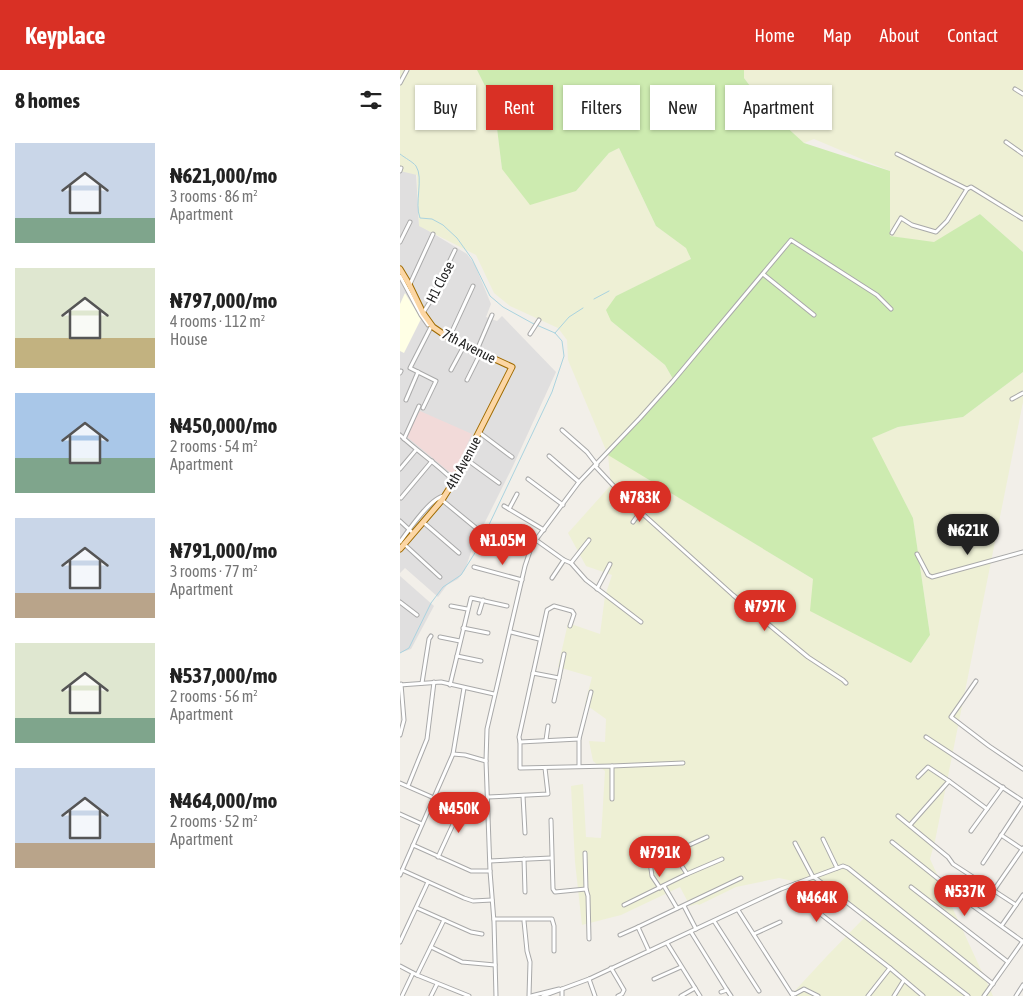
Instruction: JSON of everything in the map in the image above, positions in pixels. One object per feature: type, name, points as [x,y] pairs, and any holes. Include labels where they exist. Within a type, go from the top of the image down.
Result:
[{"type":"main road","name":"7th Avenue","points":[[400,269],[423,313],[433,326],[449,338],[512,367]]},
{"type":"main road","name":"4th Avenue","points":[[401,546],[410,533],[423,522],[443,498],[454,481],[512,367]]},
{"type":"street","points":[[400,83],[407,70]]},
{"type":"street","points":[[1016,89],[1023,94]]},
{"type":"street","points":[[1006,142],[1023,154]]},
{"type":"street","points":[[897,154],[967,189],[971,187],[978,190],[1023,218]]},
{"type":"street","points":[[892,233],[901,218],[912,225],[936,232],[947,221],[967,189]]},
{"type":"street","points":[[400,242],[410,222]]},
{"type":"street","points":[[409,284],[433,234]]},
{"type":"street","points":[[496,996],[486,761],[487,730],[522,580],[530,551],[536,540],[579,482],[672,381],[791,240],[878,295],[891,309]]},
{"type":"street","name":"H1 Close","points":[[423,313],[456,250]]},
{"type":"street","points":[[763,274],[814,315]]},
{"type":"street","points":[[400,278],[431,328],[478,352]]},
{"type":"street","points":[[449,338],[473,286]]},
{"type":"street","points":[[467,380],[492,315]]},
{"type":"street","points":[[530,334],[538,320]]},
{"type":"street","points":[[400,442],[436,381],[410,368],[431,328]]},
{"type":"street","points":[[451,370],[464,346]]},
{"type":"street","points":[[406,400],[418,372]]},
{"type":"street","points":[[1012,399],[1023,393]]},
{"type":"street","points":[[562,430],[587,452],[624,498],[641,511],[733,595],[812,660],[846,683]]},
{"type":"street","points":[[480,433],[512,457]]},
{"type":"street","points":[[402,438],[454,481]]},
{"type":"street","points":[[400,469],[416,450]]},
{"type":"street","points":[[550,456],[579,482]]},
{"type":"street","points":[[466,458],[499,483]]},
{"type":"street","points":[[401,498],[432,461]]},
{"type":"street","points":[[528,478],[563,505]]},
{"type":"street","points":[[509,509],[516,494]]},
{"type":"street","points":[[400,521],[410,533],[431,504],[440,496],[476,528]]},
{"type":"street","points":[[504,506],[544,530]]},
{"type":"street","points":[[633,522],[641,511]]},
{"type":"street","points":[[423,522],[459,553]]},
{"type":"street","points":[[536,540],[564,560],[571,562],[586,580],[641,622]]},
{"type":"street","points":[[571,562],[589,540]]},
{"type":"street","points":[[401,546],[440,577]]},
{"type":"street","points":[[917,554],[928,574],[932,576],[1023,552]]},
{"type":"street","points":[[552,578],[564,560]]},
{"type":"street","points":[[597,589],[610,564]]},
{"type":"street","points":[[474,568],[522,580]]},
{"type":"street","points":[[450,685],[471,598],[507,606]]},
{"type":"street","points":[[479,613],[483,600]]},
{"type":"street","points":[[400,602],[417,615]]},
{"type":"street","points":[[451,606],[467,610]]},
{"type":"street","points":[[570,626],[573,613],[554,606],[547,610],[539,639],[519,737],[520,768],[682,764]]},
{"type":"street","points":[[463,628],[488,633]]},
{"type":"street","points":[[511,632],[539,639]]},
{"type":"street","points":[[422,683],[428,639],[432,636]]},
{"type":"street","points":[[440,637],[460,641]]},
{"type":"street","points":[[554,701],[564,654]]},
{"type":"street","points":[[456,656],[481,661]]},
{"type":"street","points":[[533,673],[559,678]]},
{"type":"street","points":[[400,735],[402,728],[401,685],[434,682],[494,694]]},
{"type":"street","points":[[408,786],[427,739],[434,682]]},
{"type":"street","points":[[976,682],[951,717],[1023,769]]},
{"type":"street","points":[[400,875],[453,754],[464,688]]},
{"type":"street","points":[[579,766],[579,740],[591,692]]},
{"type":"street","points":[[546,740],[548,726]]},
{"type":"street","points":[[926,737],[1023,802],[983,863]]},
{"type":"street","points":[[520,742],[579,740]]},
{"type":"street","points":[[453,754],[465,755],[486,761]]},
{"type":"street","points":[[612,766],[612,799]]},
{"type":"street","points":[[918,777],[928,767],[987,809]]},
{"type":"street","points":[[488,797],[548,794],[546,768]]},
{"type":"street","points":[[910,825],[949,781]]},
{"type":"street","points":[[400,783],[434,798]]},
{"type":"street","points":[[971,831],[1003,787]]},
{"type":"street","points":[[523,796],[524,833]]},
{"type":"street","points":[[438,856],[461,807],[478,809]]},
{"type":"street","points":[[400,814],[422,824]]},
{"type":"street","points":[[898,816],[948,856],[953,864],[1016,905]]},
{"type":"street","points":[[551,820],[552,885],[555,892],[586,889]]},
{"type":"street","points":[[994,890],[1022,848],[1001,835]]},
{"type":"street","points":[[687,874],[676,857],[676,851],[707,837]]},
{"type":"street","points":[[823,839],[837,868]]},
{"type":"street","points":[[892,842],[966,900],[1023,941],[984,996]]},
{"type":"street","points":[[795,843],[813,877],[968,996]]},
{"type":"street","points":[[413,845],[471,871],[490,871]]},
{"type":"street","points":[[585,853],[589,939]]},
{"type":"street","points":[[490,861],[551,858]]},
{"type":"street","points":[[524,859],[525,892]]},
{"type":"street","points":[[624,905],[722,859]]},
{"type":"street","points":[[650,862],[652,876],[660,888]]},
{"type":"street","points":[[543,996],[589,979],[795,884],[837,868],[846,867],[993,984]]},
{"type":"street","points":[[402,870],[464,898],[492,900]]},
{"type":"street","points":[[620,935],[741,878]]},
{"type":"street","points":[[400,942],[428,882]]},
{"type":"street","points":[[795,884],[809,905],[923,996]]},
{"type":"street","points":[[664,886],[677,908]]},
{"type":"street","points":[[911,887],[1008,962]]},
{"type":"street","points":[[1002,925],[1023,895]]},
{"type":"street","points":[[684,906],[696,929]]},
{"type":"street","points":[[417,908],[471,932],[482,934]]},
{"type":"street","points":[[738,910],[793,994],[804,989],[818,996]]},
{"type":"street","points":[[494,919],[524,921],[529,919],[552,919],[554,926],[554,951]]},
{"type":"street","points":[[417,975],[444,920]]},
{"type":"street","points":[[524,921],[530,962],[530,996],[562,989]]},
{"type":"street","points":[[714,921],[759,991]]},
{"type":"street","points":[[754,934],[780,922]]},
{"type":"street","points":[[638,927],[649,951]]},
{"type":"street","points":[[690,932],[731,996]]},
{"type":"street","points":[[667,943],[700,996]]},
{"type":"street","points":[[431,947],[462,962],[495,965]]},
{"type":"street","points":[[400,966],[437,984],[469,996]]},
{"type":"street","points":[[654,979],[681,967]]},
{"type":"street","points":[[611,968],[624,990],[618,996]]},
{"type":"street","points":[[868,996],[890,968]]},
{"type":"street","points":[[402,996],[412,973]]},
{"type":"street","points":[[589,979],[595,996]]},
{"type":"street","points":[[894,996],[904,980]]},
{"type":"street","points":[[431,996],[437,984]]},
{"type":"street","points":[[1016,996],[1023,985]]},
{"type":"street","points":[[681,996],[695,988]]},
{"type":"street","points":[[562,989],[562,996]]},
{"type":"street","points":[[721,992],[727,990]]},
{"type":"shaded area","points":[[400,70],[477,70],[486,88],[486,130],[497,130],[502,169],[576,191],[609,153],[619,148],[656,226],[687,248],[691,260],[616,296],[611,321],[665,365],[673,379],[608,454],[813,579],[911,663],[930,635],[913,518],[871,438],[898,427],[963,417],[1023,372],[1023,402],[930,859],[993,996],[790,996],[864,918],[831,889],[779,878],[736,887],[699,905],[690,906],[680,887],[621,915],[582,925],[575,862],[571,786],[583,784],[586,837],[601,838],[605,771],[593,761],[589,741],[605,742],[606,719],[585,704],[592,677],[558,667],[568,623],[600,634],[605,596],[612,575],[586,566],[568,533],[611,485],[608,455],[568,360],[567,340],[558,328],[510,306],[494,293],[476,255],[419,226],[417,175],[400,171]]},
{"type":"shaded area","points":[[744,70],[1023,70],[1023,252],[980,214],[934,243],[890,236],[890,171],[814,139],[804,143],[790,130],[832,130],[832,85],[749,85],[744,78]]},
{"type":"shaded area","points":[[400,170],[416,174],[419,225],[467,254],[475,265],[491,304],[486,317],[497,321],[502,316],[556,372],[513,466],[473,546],[465,570],[458,579],[447,585],[438,597],[405,568],[400,573]]},
{"type":"shaded area","points":[[405,293],[421,319],[404,353],[400,351],[400,304]]},
{"type":"shaded area","points":[[420,411],[472,434],[453,475],[406,436]]},
{"type":"shaded area","points":[[400,576],[434,606],[411,649],[400,653]]},
{"type":"green space","points":[[477,70],[744,70],[744,78],[749,85],[725,85],[725,130],[790,130],[804,143],[890,171],[890,236],[934,242],[980,214],[1023,252],[1023,372],[963,417],[898,427],[872,438],[913,518],[930,635],[911,663],[810,611],[813,579],[608,455],[673,379],[665,365],[611,321],[606,310],[616,296],[691,259],[686,248],[656,226],[619,148],[609,153],[576,191],[530,205],[502,169],[497,130],[553,130],[553,85],[486,85],[486,88]]},
{"type":"waterway","points":[[400,154],[415,164],[418,171],[418,212],[420,218],[432,219],[443,225],[457,238],[472,259],[490,296],[503,307],[555,333],[562,341],[564,356],[552,392],[478,548],[461,575],[443,587],[431,603],[409,648],[400,653]]},
{"type":"waterway","points":[[594,299],[609,291]]},
{"type":"waterway","points":[[555,333],[569,317],[583,308]]}]
